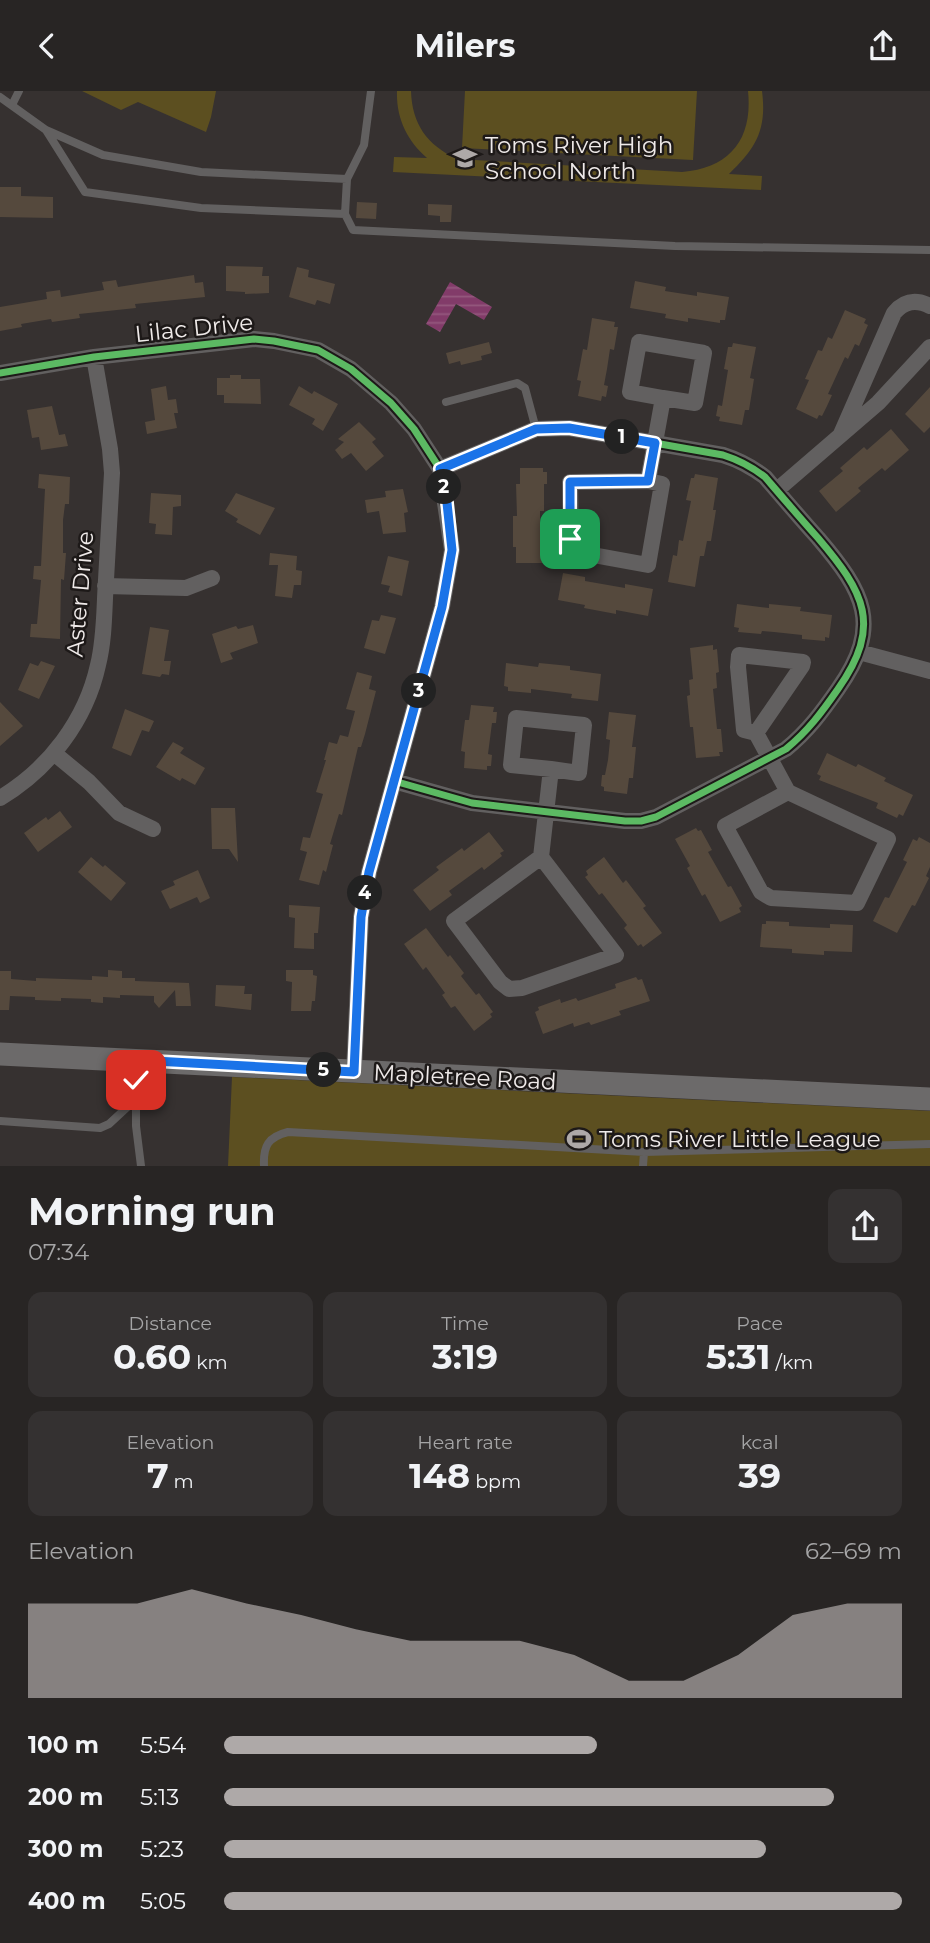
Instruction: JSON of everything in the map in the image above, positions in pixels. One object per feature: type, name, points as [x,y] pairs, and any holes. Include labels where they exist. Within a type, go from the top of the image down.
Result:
[{"type":"street","points":[[840,436],[894,313],[910,302],[923,302],[930,306]]},
{"type":"street","name":"Lilac Drive","points":[[0,373],[94,358],[254,339],[318,350],[351,369],[391,403],[414,429],[440,469],[452,550],[442,607],[369,872],[361,917],[354,1072]]},
{"type":"street","points":[[639,342],[704,353],[695,403],[663,398],[630,392],[639,342]]},
{"type":"street","points":[[777,490],[878,403],[930,347]]},
{"type":"street","name":"Aster Drive","points":[[0,798],[55,754],[85,703],[99,664],[112,473],[94,358]]},
{"type":"street","points":[[648,481],[663,398]]},
{"type":"street","points":[[394,781],[472,803],[641,821],[668,812],[786,749],[814,723],[855,665],[859,652],[862,606],[854,584],[842,566],[777,490],[752,466],[736,459],[569,428],[536,429],[440,469]]},
{"type":"street","points":[[648,481],[662,484],[648,565],[571,551],[570,482],[648,481]]},
{"type":"street","points":[[106,586],[186,588],[212,578]]},
{"type":"street","points":[[859,652],[930,671]]},
{"type":"street","points":[[756,733],[803,662],[739,655],[744,730],[756,733],[788,792],[888,839],[857,903],[771,898],[761,892],[725,826],[788,792]]},
{"type":"street","points":[[516,718],[584,725],[579,773],[551,769],[510,765],[516,718]]},
{"type":"street","points":[[55,754],[89,782],[119,813],[153,829]]},
{"type":"street","points":[[541,857],[454,921],[500,982],[509,989],[522,988],[616,955],[541,857],[551,769]]},
{"type":"street","name":"Mapletree Road","points":[[0,1054],[930,1099]]},
{"type":"lane","points":[[12,105],[19,91]]},
{"type":"lane","points":[[371,91],[364,145],[347,179],[345,214],[353,230],[675,246],[930,250]]},
{"type":"lane","points":[[0,97],[47,130],[103,155],[201,172],[347,179]]},
{"type":"lane","points":[[47,130],[85,192],[201,208],[345,214]]},
{"type":"lane","points":[[446,402],[517,383],[525,388],[536,429]]},
{"type":"lane","points":[[136,1060],[138,1153],[141,1166]]},
{"type":"lane","points":[[0,1121],[100,1128],[109,1124],[136,1099]]},
{"type":"lane","points":[[264,1166],[266,1145],[274,1135],[288,1132],[644,1152],[930,1144]]},
{"type":"lane","points":[[643,1166],[644,1152]]},
{"type":"shaded area","points":[[82,91],[216,91],[206,132],[138,102],[121,110]]},
{"type":"shaded area","points":[[397,91],[411,91],[414,114],[423,132],[437,147],[457,159],[682,172],[713,164],[735,148],[747,123],[748,91],[762,91],[763,117],[758,137],[746,156],[729,174],[762,176],[761,190],[393,172],[394,157],[427,158],[404,128],[398,110]]},
{"type":"shaded area","points":[[465,91],[697,91],[693,160],[462,148]]},
{"type":"shaded area","points":[[450,282],[492,307],[484,320],[456,304],[440,332],[426,324]]},
{"type":"shaded area","name":"Toms River Little League","points":[[232,1077],[930,1111],[930,1166],[228,1166]]},
{"type":"building","points":[[0,187],[21,187],[21,196],[53,197],[53,218],[0,217]]},
{"type":"building","points":[[357,202],[377,203],[376,219],[356,218]]},
{"type":"building","points":[[428,204],[452,205],[451,222],[440,222],[440,216],[428,215]]},
{"type":"building","points":[[226,266],[263,267],[262,276],[269,276],[269,293],[245,294],[226,291]]},
{"type":"building","points":[[297,267],[309,270],[308,277],[335,284],[330,304],[317,300],[315,305],[289,297]]},
{"type":"building","points":[[194,275],[195,283],[203,282],[205,297],[135,304],[136,308],[79,314],[80,318],[52,322],[51,319],[0,331],[0,307],[47,299],[46,292],[60,290],[61,297],[104,290],[102,282],[116,280],[118,287]]},
{"type":"building","points":[[635,281],[666,287],[665,291],[729,297],[725,320],[720,320],[720,323],[688,318],[688,322],[665,318],[666,314],[630,308]]},
{"type":"building","points":[[845,310],[866,319],[864,323],[868,325],[859,346],[855,344],[848,359],[845,357],[828,394],[832,395],[822,416],[819,415],[817,419],[796,409],[818,350],[822,351],[828,337],[832,339]]},
{"type":"building","points":[[592,318],[615,322],[614,327],[618,327],[614,350],[610,349],[604,385],[608,386],[606,397],[602,396],[601,401],[578,396],[581,381],[577,380],[583,349],[587,350]]},
{"type":"building","points":[[489,342],[492,353],[481,356],[482,360],[461,365],[460,361],[449,364],[446,353]]},
{"type":"building","points":[[733,343],[756,347],[750,378],[754,379],[749,410],[745,410],[742,425],[719,421],[720,417],[716,416],[718,405],[722,406],[728,370],[724,369],[728,347],[732,347]]},
{"type":"building","points":[[230,375],[241,375],[241,379],[260,379],[261,404],[224,403],[224,395],[217,395],[217,378],[230,378]]},
{"type":"building","points":[[166,386],[168,400],[176,399],[178,413],[174,413],[177,428],[147,434],[145,422],[155,420],[151,389]]},
{"type":"building","points":[[299,386],[338,404],[323,431],[312,424],[315,419],[289,405]]},
{"type":"building","points":[[930,387],[930,427],[924,433],[905,414]]},
{"type":"building","points":[[52,406],[59,435],[65,434],[68,446],[41,450],[39,437],[32,438],[27,410]]},
{"type":"building","points":[[359,422],[376,439],[372,442],[384,456],[366,471],[351,453],[342,459],[335,450],[344,442],[338,439]]},
{"type":"building","points":[[891,429],[909,450],[885,471],[882,468],[858,488],[861,491],[836,512],[819,491],[843,471],[840,468],[864,447],[867,450]]},
{"type":"building","points":[[520,468],[543,468],[543,472],[547,472],[544,511],[540,511],[540,547],[544,547],[544,563],[516,563],[513,516],[517,516],[516,484],[520,484]]},
{"type":"building","points":[[39,474],[70,477],[69,504],[65,504],[63,520],[63,553],[66,553],[64,580],[61,579],[60,639],[30,637],[31,624],[37,624],[41,580],[33,579],[34,566],[41,566],[45,489],[38,488]]},
{"type":"building","points":[[695,474],[718,478],[711,541],[707,541],[704,556],[700,556],[695,587],[668,582],[673,555],[677,556],[679,540],[683,541],[691,501],[686,500],[691,478],[694,478]]},
{"type":"building","points":[[403,489],[408,512],[404,513],[406,532],[383,534],[379,511],[367,513],[365,500],[386,497],[385,491]]},
{"type":"building","points":[[151,493],[181,495],[181,506],[173,507],[172,535],[155,534],[156,524],[149,523]]},
{"type":"building","points":[[236,493],[275,508],[260,535],[236,522],[238,519],[225,511]]},
{"type":"building","points":[[270,553],[297,556],[296,570],[302,571],[301,585],[294,585],[292,598],[275,596],[278,565],[269,565]]},
{"type":"building","points":[[388,556],[409,561],[402,596],[388,592],[390,586],[381,584]]},
{"type":"building","points":[[563,573],[585,577],[585,581],[625,588],[625,584],[653,589],[648,616],[616,610],[616,614],[558,600]]},
{"type":"building","points":[[737,604],[769,608],[769,604],[801,607],[800,611],[832,615],[829,638],[825,637],[825,641],[774,632],[738,632],[739,628],[734,627]]},
{"type":"building","points":[[381,615],[396,618],[385,654],[364,648],[372,620],[379,621]]},
{"type":"building","points":[[253,625],[258,643],[230,653],[233,659],[221,663],[212,634],[236,626],[238,629]]},
{"type":"building","points":[[150,627],[169,630],[164,661],[171,661],[169,675],[162,674],[160,677],[142,674]]},
{"type":"building","points":[[713,645],[713,650],[717,649],[719,672],[716,673],[717,688],[713,689],[717,729],[721,729],[723,752],[719,752],[720,756],[696,758],[687,696],[690,695],[689,680],[693,679],[690,648]]},
{"type":"building","points":[[41,661],[55,666],[39,699],[18,690],[30,663],[38,666]]},
{"type":"building","points":[[506,663],[538,667],[539,663],[570,666],[570,670],[601,674],[598,701],[571,698],[572,694],[531,689],[531,693],[508,691],[508,687],[504,686]]},
{"type":"building","points":[[357,672],[372,676],[369,689],[376,691],[361,747],[358,747],[342,815],[339,814],[330,844],[333,845],[326,872],[323,870],[319,885],[299,880],[307,852],[300,850],[303,837],[310,838],[323,794],[316,792],[329,742],[337,744],[340,735],[348,737],[355,711],[346,709]]},
{"type":"building","points":[[0,702],[23,726],[0,746]]},
{"type":"building","points":[[471,705],[494,707],[493,712],[497,712],[496,723],[492,723],[488,754],[492,755],[491,766],[487,766],[487,770],[464,768],[465,752],[461,751],[465,720],[469,720]]},
{"type":"building","points":[[125,709],[154,721],[149,732],[142,730],[131,756],[112,748]]},
{"type":"building","points":[[609,712],[636,715],[632,747],[636,747],[633,778],[629,778],[627,794],[604,791],[601,786],[608,760],[610,740],[606,739]]},
{"type":"building","points":[[173,742],[184,748],[180,753],[205,768],[195,785],[182,778],[180,781],[156,767]]},
{"type":"building","points":[[827,753],[856,767],[858,764],[913,795],[903,816],[899,814],[897,818],[876,808],[878,803],[819,780],[821,776],[817,774]]},
{"type":"building","points":[[211,808],[235,808],[238,862],[229,849],[212,849]]},
{"type":"building","points":[[60,811],[72,827],[38,852],[24,833],[46,817],[48,820]]},
{"type":"building","points":[[696,828],[701,830],[712,850],[708,852],[742,906],[739,908],[741,912],[720,922],[705,894],[702,896],[675,839]]},
{"type":"building","points":[[489,832],[504,851],[500,853],[502,856],[449,891],[452,895],[430,911],[413,890],[439,870],[436,867]]},
{"type":"building","points":[[919,837],[930,843],[930,867],[926,876],[929,878],[897,933],[873,921],[885,897],[889,898],[907,862],[903,860],[913,839],[917,841]]},
{"type":"building","points":[[91,857],[126,883],[111,901],[78,872]]},
{"type":"building","points":[[604,857],[623,883],[626,880],[646,906],[643,908],[662,933],[643,947],[641,944],[638,946],[624,928],[627,925],[602,893],[599,895],[585,877],[588,875],[586,871]]},
{"type":"building","points":[[198,870],[210,898],[200,903],[197,897],[170,909],[161,891],[175,885],[173,881]]},
{"type":"building","points":[[289,905],[320,907],[318,933],[314,933],[314,949],[294,948],[295,918],[289,917]]},
{"type":"building","points":[[766,921],[789,922],[789,926],[830,928],[830,924],[853,925],[852,952],[824,951],[824,955],[760,947],[762,924],[766,924]]},
{"type":"building","points":[[426,928],[464,973],[461,976],[476,995],[479,993],[493,1012],[490,1014],[492,1017],[474,1031],[455,1006],[451,1008],[442,995],[445,993],[426,967],[423,970],[404,944]]},
{"type":"building","points":[[108,970],[122,971],[122,978],[135,978],[135,981],[189,983],[191,1006],[176,1006],[175,990],[159,1008],[154,1002],[154,996],[103,997],[103,1003],[91,1002],[91,999],[61,998],[61,1001],[10,996],[9,1010],[0,1010],[0,971],[11,971],[11,979],[36,981],[36,978],[92,980],[92,976],[108,977]]},
{"type":"building","points":[[286,970],[313,970],[313,975],[317,976],[315,1001],[312,1001],[311,1011],[291,1011],[292,982],[286,981]]},
{"type":"building","points":[[636,977],[638,980],[642,979],[650,1001],[619,1011],[621,1015],[591,1025],[589,1022],[574,1027],[573,1023],[543,1034],[535,1012],[539,1010],[538,1007],[560,999],[561,1003],[576,998],[578,1001],[616,988],[615,984]]},
{"type":"building","points":[[216,985],[245,986],[244,994],[252,994],[251,1010],[215,1006]]},
{"type":"cycle path","points":[[0,373],[94,357],[254,339],[318,350],[351,369],[391,403],[414,429],[440,469],[452,550],[442,607],[369,872],[361,917],[354,1072]]},
{"type":"cycle path","points":[[394,781],[472,803],[625,821],[656,817],[786,749],[794,742],[838,689],[852,666],[864,627],[856,593],[834,557],[765,477],[729,457],[569,428],[536,429],[440,469]]},
{"type":"place","name":"Toms River High School North","points":[[465,158]]},
{"type":"place","name":"Toms River Little League","points":[[579,1139]]},
{"type":"route","points":[[136,1080],[136,1060],[354,1072],[361,917],[369,872],[442,607],[452,550],[440,469],[536,429],[552,427],[655,443],[648,481],[570,482],[570,539]]}]
